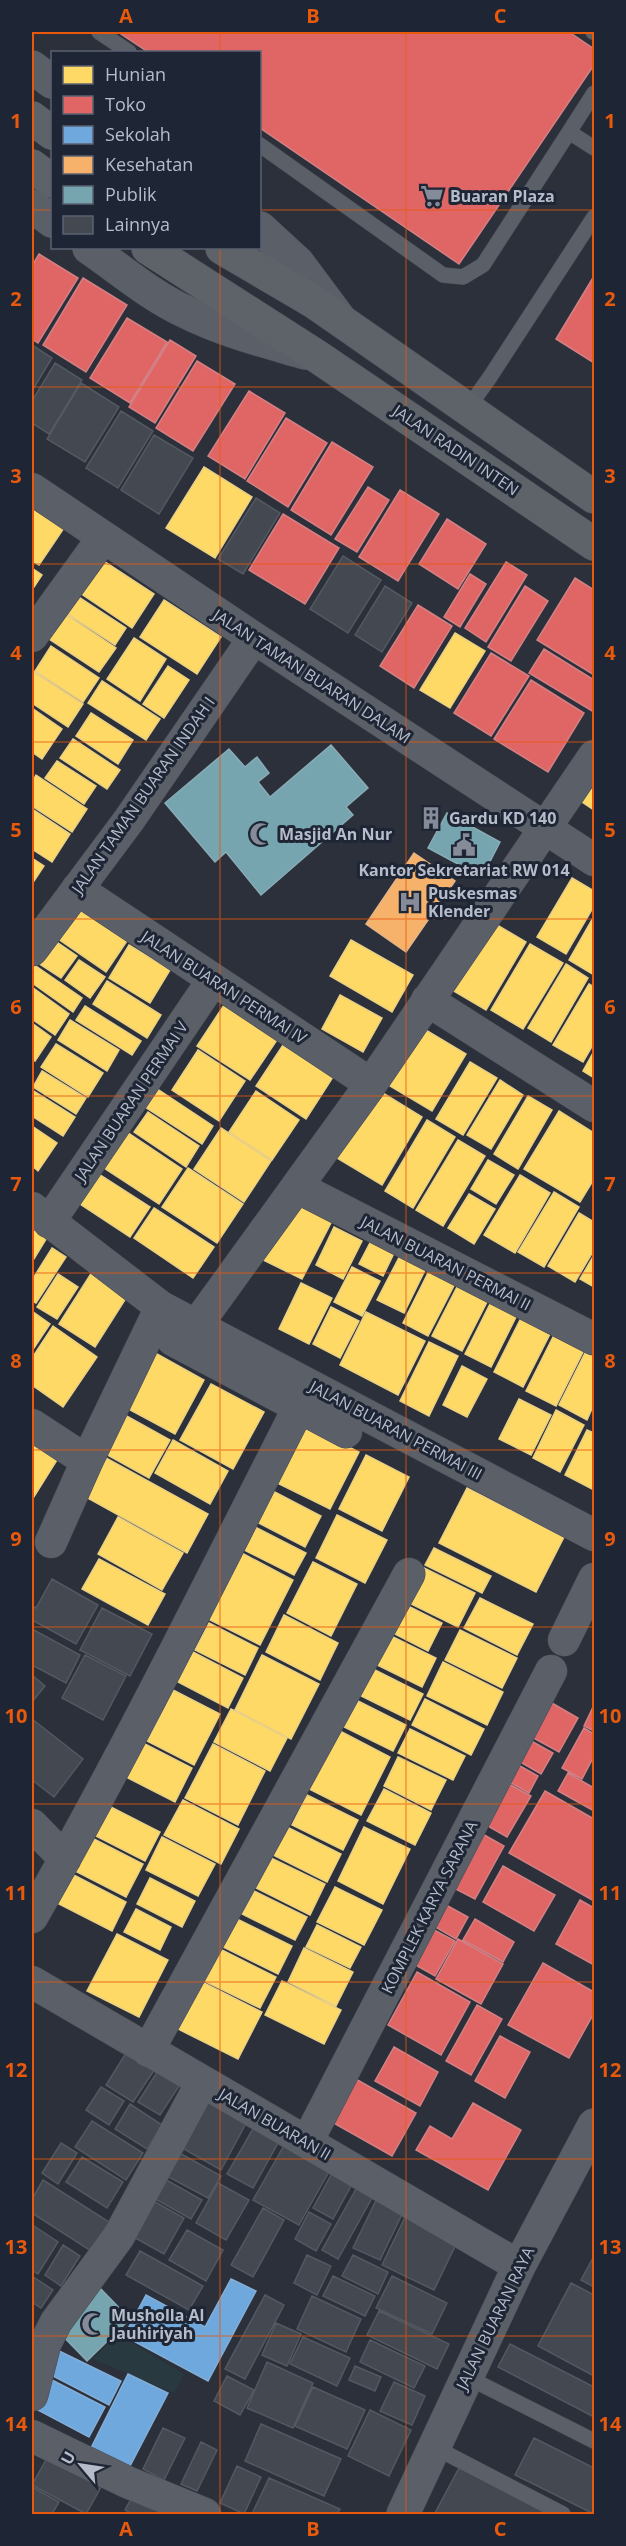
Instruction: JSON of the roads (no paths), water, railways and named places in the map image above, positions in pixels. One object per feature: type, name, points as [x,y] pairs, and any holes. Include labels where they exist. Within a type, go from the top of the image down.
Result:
[{"type":"main road","points":[[32,118],[51,132]]},
{"type":"main road","points":[[32,166],[51,180]]},
{"type":"main road","name":"JALAN RADIN INTEN","points":[[149,249],[318,357],[594,544]]},
{"type":"main road","points":[[224,249],[314,302],[594,497]]},
{"type":"street","points":[[32,67],[51,81]]},
{"type":"street","points":[[32,206],[51,220]]},
{"type":"street","points":[[261,229],[298,263],[344,324]]},
{"type":"street","name":"JALAN RADIN INTEN","points":[[90,249],[163,300],[185,312],[233,333],[318,357]]},
{"type":"street","name":"JALAN TAMAN BUARAN DALAM","points":[[32,489],[102,538],[594,860]]},
{"type":"street","points":[[32,636],[102,538]]},
{"type":"street","name":"JALAN TAMAN BUARAN INDAH I","points":[[32,950],[129,820],[254,638]]},
{"type":"street","points":[[184,1333],[297,1186],[371,1084],[594,756]]},
{"type":"street","name":"JALAN BUARAN PERMAI IV","points":[[76,889],[371,1084]]},
{"type":"street","name":"JALAN BUARAN PERMAI V","points":[[40,1215],[213,980]]},
{"type":"street","points":[[426,1000],[594,1106]]},
{"type":"street","name":"JALAN BUARAN PERMAI II","points":[[297,1186],[594,1339]]},
{"type":"street","points":[[40,1215],[161,1307],[184,1333],[299,1407],[346,1432]]},
{"type":"street","points":[[51,1542],[161,1307]]},
{"type":"street","name":"JALAN BUARAN PERMAI III","points":[[184,1333],[594,1535]]},
{"type":"street","points":[[32,1917],[189,1623],[299,1407]]},
{"type":"street","points":[[32,1425],[87,1461]]},
{"type":"street","points":[[148,2051],[410,1574]]},
{"type":"street","points":[[564,1640],[594,1579]]},
{"type":"street","name":"KOMPLEK KARYA SARANA","points":[[307,2142],[551,1671]]},
{"type":"street","points":[[32,1825],[65,1859]]},
{"type":"street","name":"JALAN BUARAN II","points":[[32,1982],[519,2266]]},
{"type":"street","points":[[32,2395],[45,2344],[56,2322],[119,2236],[202,2082]]},
{"type":"street","name":"JALAN BUARAN RAYA","points":[[403,2514],[519,2266],[594,2125]]},
{"type":"street","points":[[32,2436],[127,2482],[205,2514]]},
{"type":"lane","points":[[99,32],[128,51]]},
{"type":"lane","points":[[261,146],[443,275],[463,277],[483,265],[594,93]]},
{"type":"lane","points":[[569,132],[594,148]]},
{"type":"lane","points":[[468,408],[594,217]]},
{"type":"lane","points":[[467,2377],[594,2441]]},
{"type":"lane","points":[[434,2447],[563,2514]]},
{"type":"place","name":"Buaran Plaza","points":[[432,196]]},
{"type":"place","name":"Gardu KD 140","points":[[431,818]]},
{"type":"place","name":"Masjid An Nur","points":[[261,834]]},
{"type":"place","name":"Kantor Sekretariat RW 014","points":[[464,845]]},
{"type":"place","name":"Puskesmas Klender","points":[[410,902]]},
{"type":"place","name":"Musholla Al Jauhiriyah","points":[[93,2324]]}]
